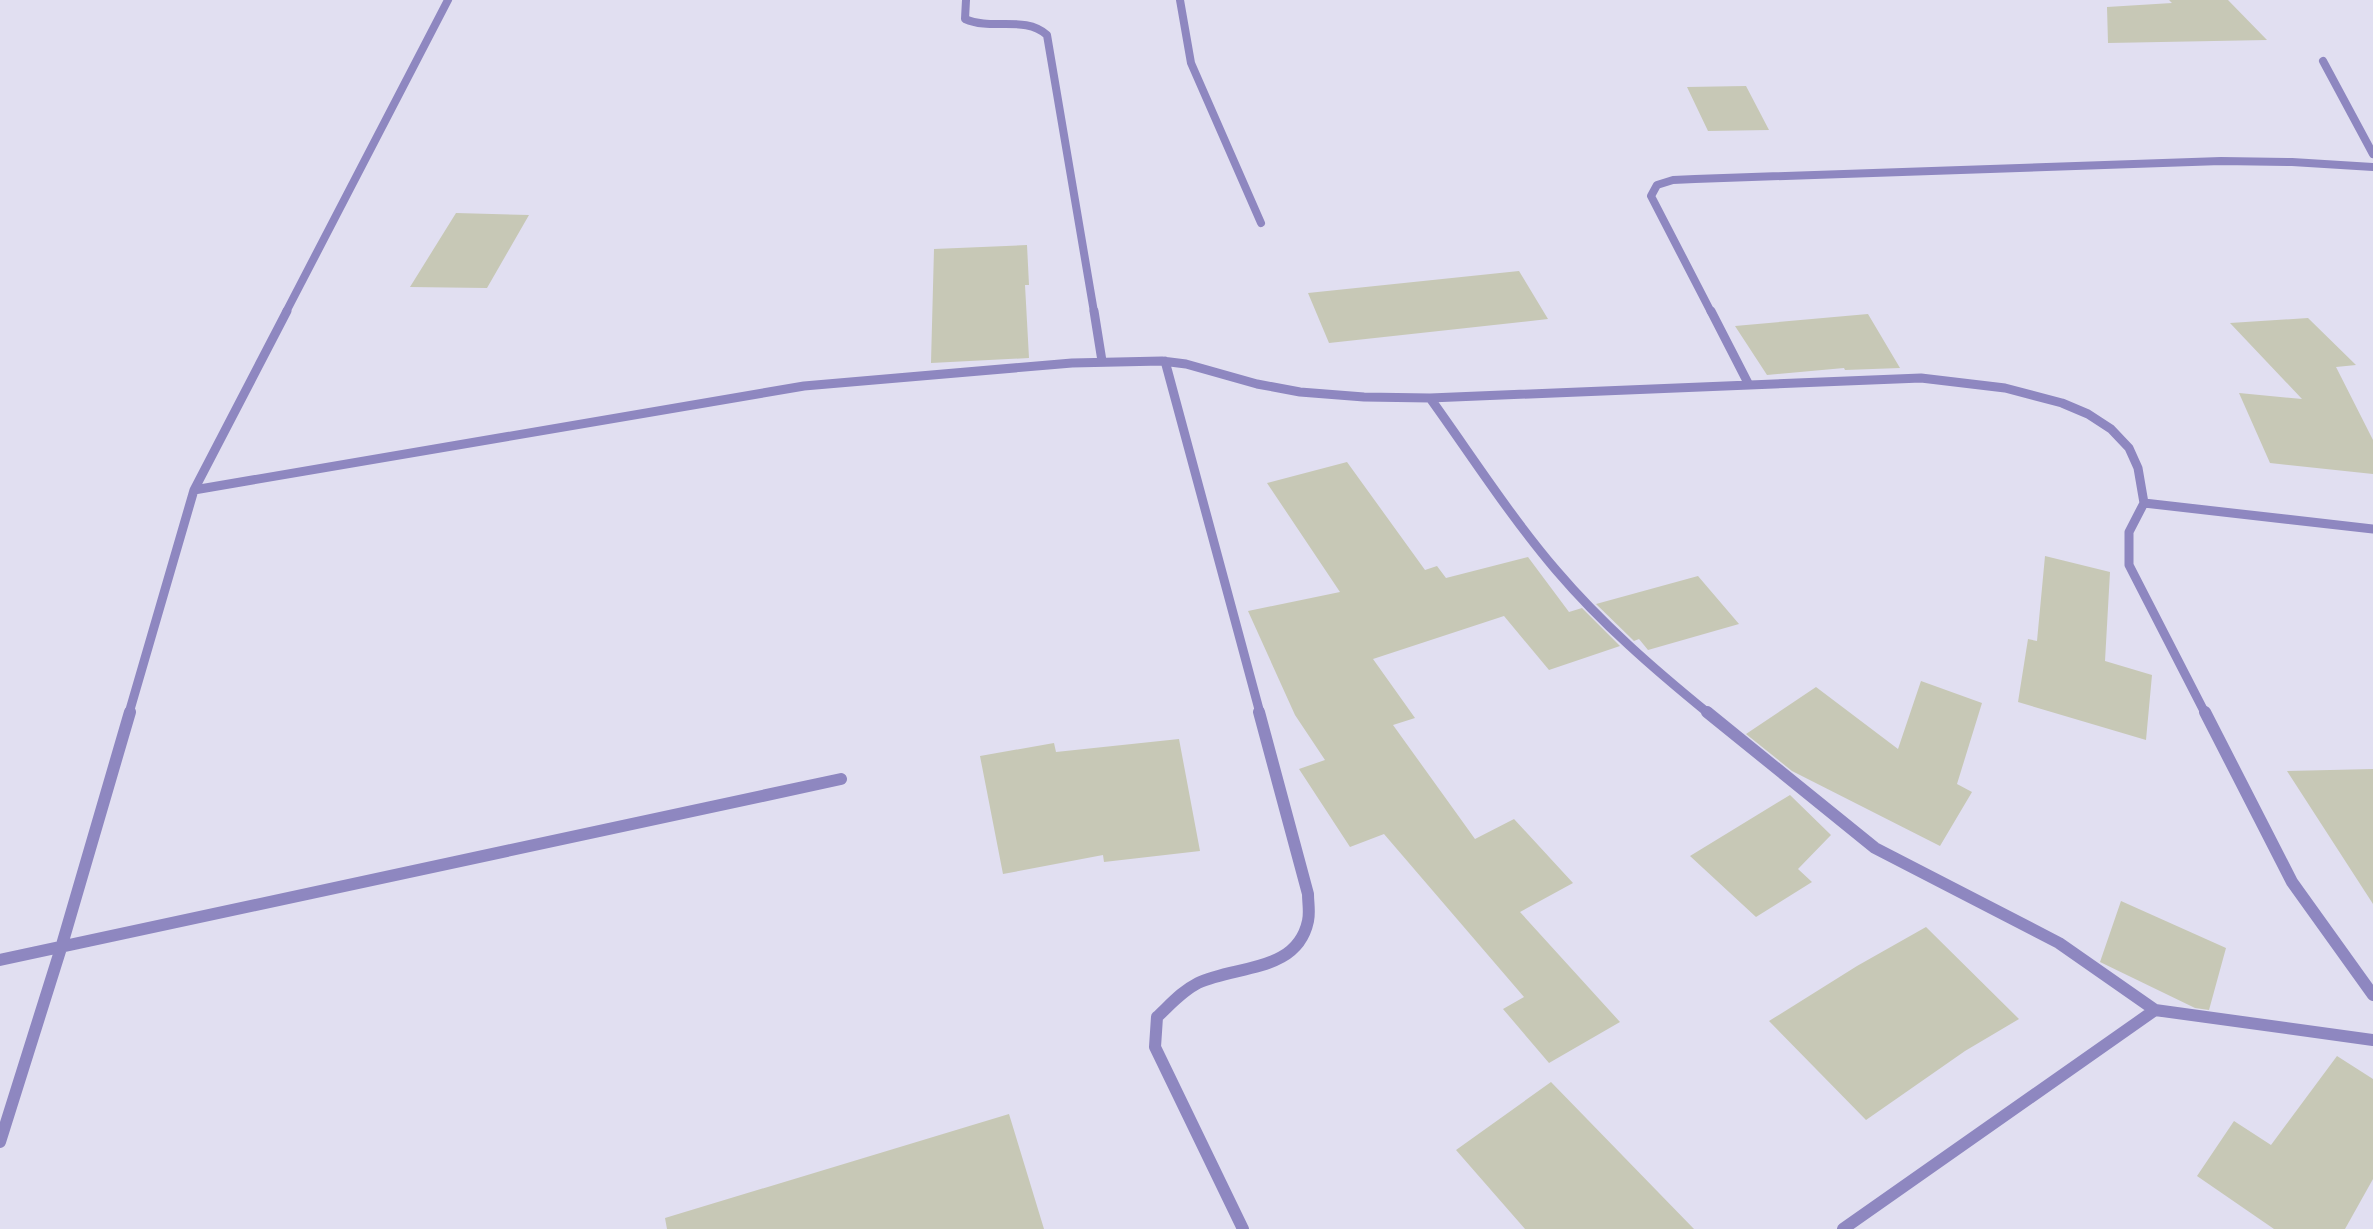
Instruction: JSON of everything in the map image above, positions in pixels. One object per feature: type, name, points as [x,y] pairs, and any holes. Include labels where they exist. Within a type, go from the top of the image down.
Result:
[{"type":"street","points":[[0,1142],[62,948],[194,490],[448,0]]},
{"type":"street","points":[[966,0],[965,19],[971,22],[990,26],[1033,25],[1042,28],[1047,35],[1102,360]]},
{"type":"street","points":[[1180,0],[1191,63],[1261,224]]},
{"type":"street","points":[[2323,61],[2373,154]]},
{"type":"street","points":[[1749,385],[1651,196],[1657,185],[1673,180],[2150,162],[2292,162],[2373,167]]},
{"type":"street","points":[[194,490],[804,386],[887,376],[1102,360],[1165,361],[1208,370],[1256,384],[1302,393],[1348,398],[1430,398],[1921,378],[1975,384],[2031,394],[2080,409],[2110,427],[2130,450],[2140,472],[2144,503],[2130,525],[2127,545],[2129,565],[2292,882],[2373,994]]},
{"type":"street","points":[[1165,361],[1308,894],[1308,922],[1295,948],[1265,966],[1206,980],[1180,994],[1157,1017],[1155,1047],[1243,1229]]},
{"type":"street","points":[[1430,398],[1555,569],[1602,621],[1657,672],[1874,848],[2059,943],[2155,1010],[2373,1040]]},
{"type":"street","points":[[2144,503],[2373,529]]},
{"type":"street","points":[[0,960],[841,779]]},
{"type":"street","points":[[1842,1229],[2155,1010]]},
{"type":"building","points":[[2169,0],[2228,0],[2267,40],[2108,43],[2107,7],[2172,3]]},
{"type":"building","points":[[1746,86],[1769,130],[1708,131],[1687,87]]},
{"type":"building","points":[[456,213],[529,215],[487,288],[410,287]]},
{"type":"building","points":[[1027,245],[1029,285],[1025,285],[1029,358],[931,363],[934,249]]},
{"type":"building","points":[[1519,271],[1548,319],[1329,343],[1308,293]]},
{"type":"building","points":[[1868,314],[1900,368],[1845,370],[1844,368],[1767,375],[1735,326]]},
{"type":"building","points":[[2308,318],[2356,365],[2336,367],[2373,440],[2373,474],[2270,463],[2239,393],[2302,399],[2230,323]]},
{"type":"building","points":[[1347,462],[1425,570],[1437,566],[1446,578],[1528,557],[1569,612],[1582,608],[1620,646],[1549,670],[1504,616],[1373,659],[1415,718],[1393,725],[1475,839],[1514,819],[1573,883],[1520,912],[1620,1022],[1549,1063],[1503,1009],[1524,997],[1384,834],[1350,847],[1299,769],[1325,760],[1295,715],[1248,611],[1340,592],[1267,483]]},
{"type":"building","points":[[2045,556],[2110,572],[2105,661],[2152,675],[2146,740],[2018,702],[2028,639],[2037,641]]},
{"type":"building","points":[[1698,576],[1739,624],[1648,650],[1639,639],[1634,641],[1596,604]]},
{"type":"building","points":[[1921,681],[1982,703],[1957,784],[1972,792],[1940,846],[1792,771],[1746,734],[1816,687],[1898,749]]},
{"type":"building","points":[[1179,739],[1200,851],[1104,862],[1103,855],[1003,874],[980,756],[1054,743],[1056,752]]},
{"type":"building","points":[[2373,769],[2373,904],[2287,771]]},
{"type":"building","points":[[1790,795],[1831,835],[1798,869],[1812,882],[1756,917],[1690,856]]},
{"type":"building","points":[[2121,901],[2226,948],[2209,1010],[2195,1008],[2100,962]]},
{"type":"building","points":[[1926,927],[2019,1019],[1965,1051],[1866,1120],[1769,1021],[1857,966]]},
{"type":"building","points":[[2337,1056],[2373,1079],[2373,1179],[2345,1229],[2274,1229],[2197,1176],[2234,1121],[2271,1145]]},
{"type":"building","points":[[1551,1082],[1694,1229],[1525,1229],[1456,1150]]},
{"type":"building","points":[[1009,1114],[1044,1229],[667,1229],[665,1218]]}]
